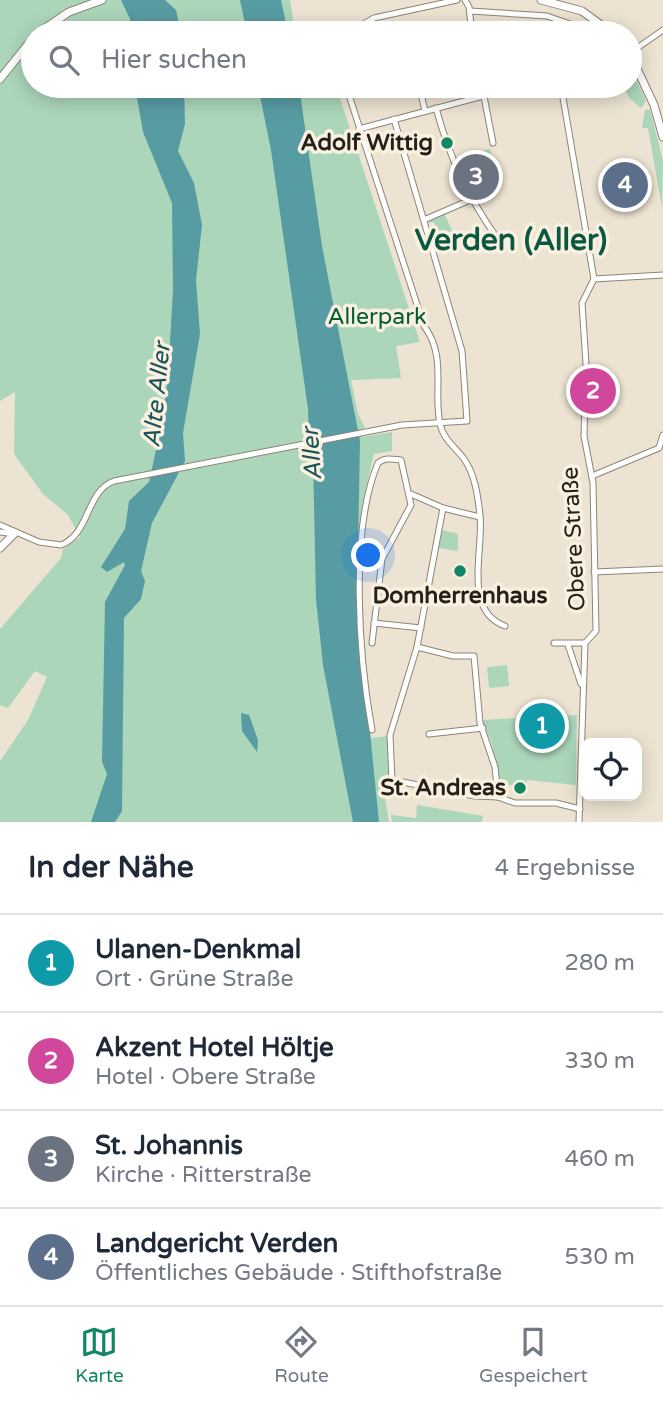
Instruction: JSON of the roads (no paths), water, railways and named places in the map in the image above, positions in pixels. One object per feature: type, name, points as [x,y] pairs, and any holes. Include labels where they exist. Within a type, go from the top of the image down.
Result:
[{"type":"main road","points":[[56,21],[69,12],[102,0]]},
{"type":"main road","points":[[541,0],[574,8],[597,20]]},
{"type":"main road","points":[[0,79],[21,53]]},
{"type":"main road","points":[[642,80],[654,105],[663,137]]},
{"type":"main road","points":[[654,105],[663,103]]},
{"type":"main road","points":[[0,548],[16,534]]},
{"type":"street","points":[[369,21],[457,0]]},
{"type":"street","points":[[465,0],[471,21]]},
{"type":"street","points":[[470,11],[547,16],[561,21]]},
{"type":"street","points":[[642,45],[663,30]]},
{"type":"street","points":[[350,98],[424,326],[434,346],[440,376],[439,422],[449,443],[471,473],[480,517],[480,600],[487,616],[505,626]]},
{"type":"street","points":[[422,98],[425,111]]},
{"type":"street","points":[[359,129],[475,98]]},
{"type":"street","points":[[483,98],[493,143]]},
{"type":"street","points":[[562,98],[566,128],[590,239],[594,279],[663,275]]},
{"type":"street","points":[[436,108],[451,158],[470,200],[498,238]]},
{"type":"street","points":[[0,525],[16,534],[52,546],[66,543],[77,534],[101,489],[119,480],[363,433],[439,422],[467,421],[462,351],[426,219],[394,119]]},
{"type":"street","points":[[426,219],[470,200]]},
{"type":"street","name":"Obere Straße","points":[[579,822],[584,643],[596,631],[592,476],[584,436],[586,343],[582,303],[594,279]]},
{"type":"street","points":[[592,476],[659,448],[663,435]]},
{"type":"street","points":[[372,642],[383,559],[411,505],[411,494],[401,460],[394,459],[383,459],[377,463],[364,524],[361,634],[372,730]]},
{"type":"street","points":[[411,494],[443,508],[480,517]]},
{"type":"street","points":[[443,508],[417,647],[390,735],[392,780],[475,796],[498,797],[515,803],[556,803],[580,809]]},
{"type":"street","points":[[0,532],[16,534]]},
{"type":"street","points":[[594,572],[663,569]]},
{"type":"street","points":[[374,623],[421,628]]},
{"type":"street","points":[[554,643],[584,643]]},
{"type":"street","points":[[568,645],[582,684]]},
{"type":"street","points":[[417,647],[453,656],[474,656],[483,728],[495,767],[498,797]]},
{"type":"street","points":[[429,734],[483,728]]},
{"type":"water","points":[[121,0],[165,0],[176,10],[178,21],[130,21]]},
{"type":"water","points":[[240,0],[281,0],[285,21],[244,21]]},
{"type":"water","points":[[137,98],[184,98],[185,124],[178,151],[194,183],[202,225],[196,280],[200,334],[183,433],[185,461],[152,523],[141,571],[145,581],[141,599],[124,618],[122,811],[115,822],[91,822],[107,774],[102,762],[105,602],[125,565],[124,562],[107,572],[101,567],[125,529],[129,501],[149,482],[162,423],[168,378],[173,290],[172,203],[143,132]]},
{"type":"water","name":"Aller","points":[[260,98],[301,98],[322,246],[360,441],[357,603],[379,822],[353,822],[323,665],[316,599],[313,456],[309,448],[308,409],[271,150]]},
{"type":"water","points":[[241,713],[249,715],[258,740],[257,752],[242,731]]},
{"type":"place","name":"Adolf Wittig","points":[[447,143]]},
{"type":"place","name":"St. Johannis","points":[[476,177]]},
{"type":"place","name":"Landgericht Verden","points":[[625,185]]},
{"type":"place","name":"Akzent Hotel Höltje","points":[[593,391]]},
{"type":"place","name":"Domherrenhaus","points":[[460,571]]},
{"type":"place","name":"Ulanen-Denkmal","points":[[542,726]]},
{"type":"place","name":"St. Andreas","points":[[520,788]]},
{"type":"district","name":"Verden (Aller)","points":[[511,240]]},
{"type":"park label","name":"Allerpark","points":[[377,317]]},
{"type":"water label","name":"Alte Aller","points":[[157,395]]}]
